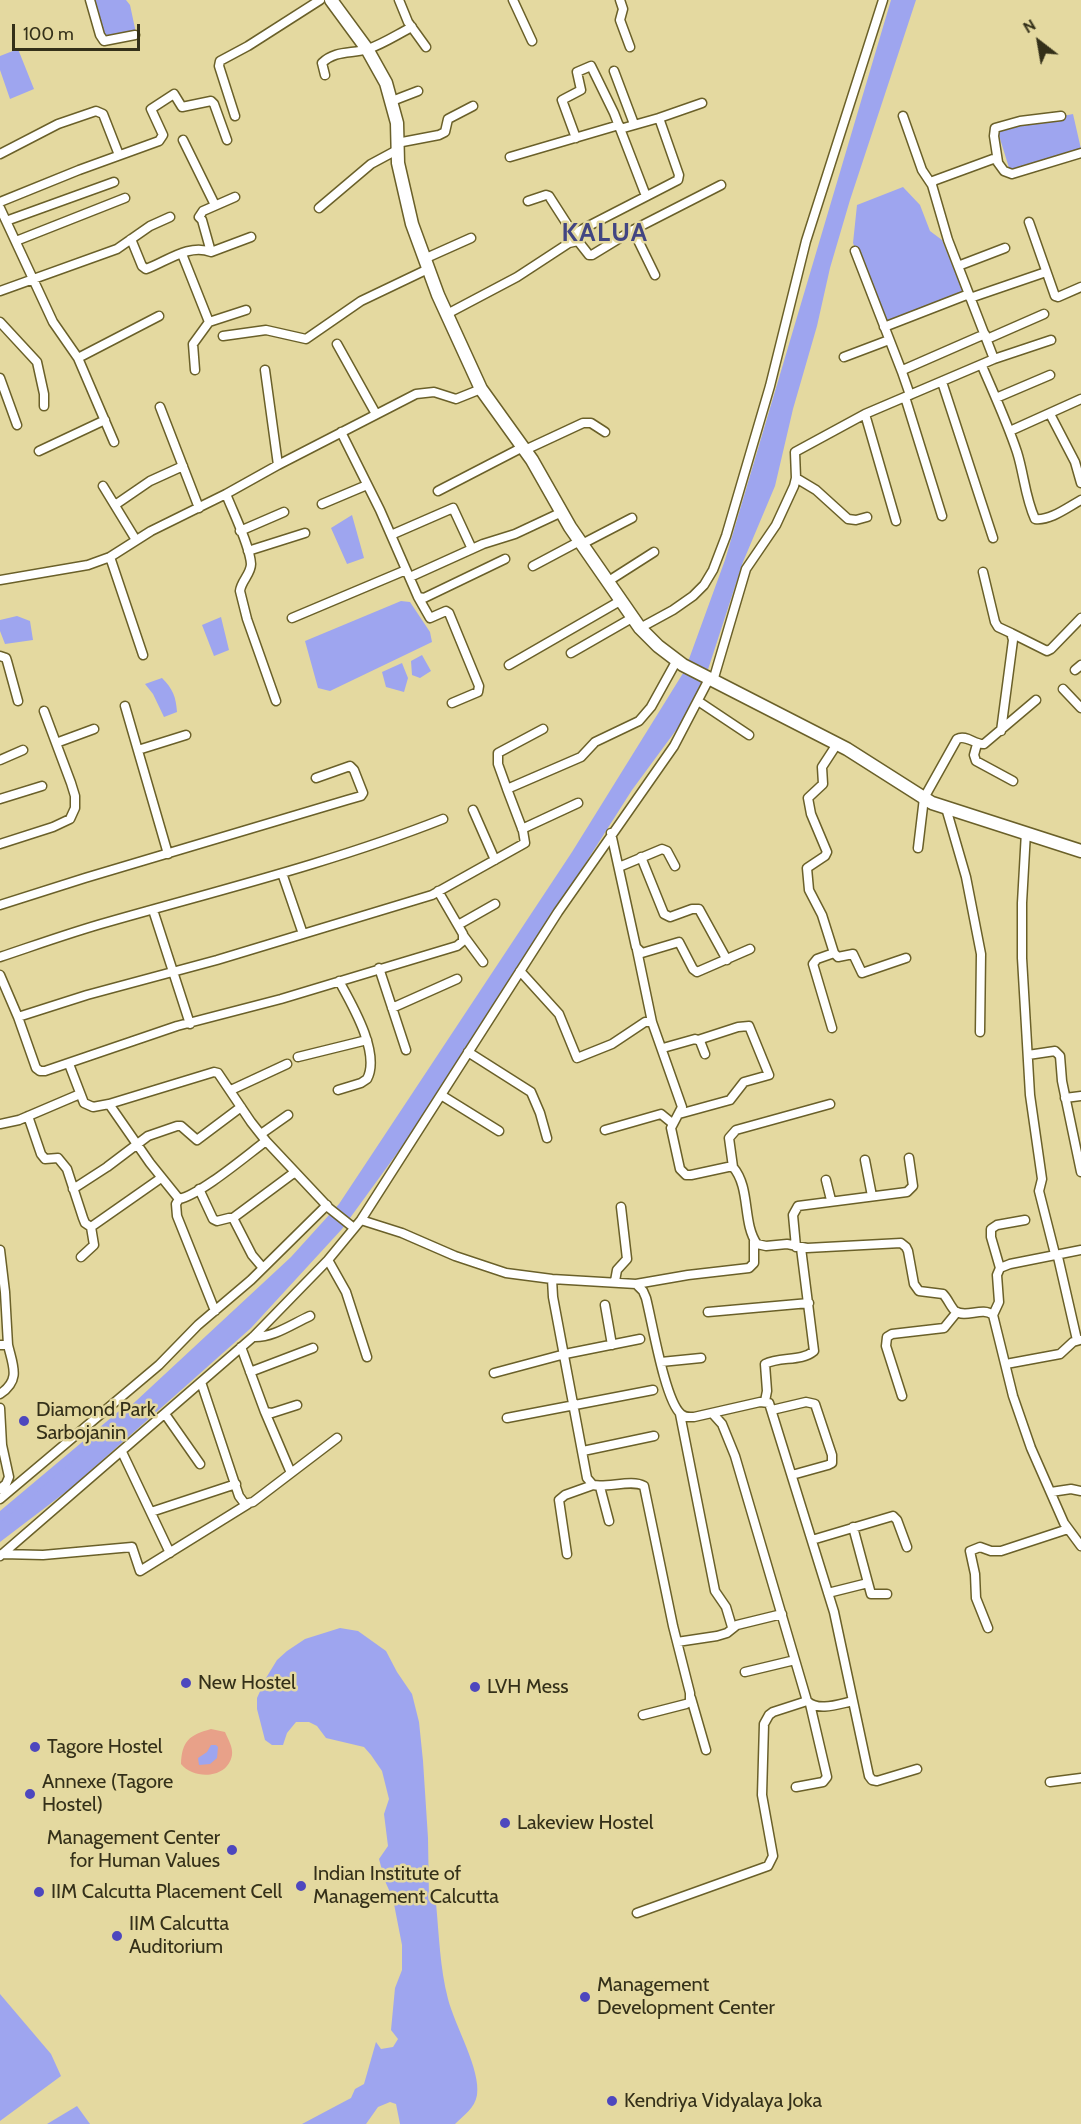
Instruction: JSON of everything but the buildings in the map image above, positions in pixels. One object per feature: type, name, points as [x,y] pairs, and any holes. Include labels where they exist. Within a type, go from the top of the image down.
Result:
[{"type":"street","points":[[90,0],[100,35],[104,40],[135,35]]},
{"type":"street","points":[[235,116],[219,66],[220,61],[320,0]]},
{"type":"street","points":[[331,0],[367,49],[386,83],[398,123],[398,164],[412,224],[426,264],[481,389],[524,449],[581,543],[636,623],[658,646],[680,662],[708,679],[837,744],[924,798],[946,808],[1081,851]]},
{"type":"street","points":[[399,0],[412,27],[426,47]]},
{"type":"street","points":[[513,0],[532,41]]},
{"type":"street","points":[[620,0],[623,9],[620,20],[630,47]]},
{"type":"street","points":[[571,653],[636,623],[673,610],[704,585],[713,570],[726,536],[770,386],[806,241],[883,0]]},
{"type":"street","points":[[325,75],[322,66],[324,60],[347,52],[367,49],[412,27]]},
{"type":"street","points":[[576,138],[562,100],[581,90],[578,72],[591,66],[619,127],[646,196]]},
{"type":"street","points":[[614,70],[634,124]]},
{"type":"street","points":[[392,101],[418,91]]},
{"type":"street","points":[[0,202],[159,141],[163,137],[151,110],[174,94],[182,107],[211,101],[227,140]]},
{"type":"street","points":[[510,157],[659,118],[702,103]]},
{"type":"street","points":[[320,208],[371,164],[398,146],[443,133],[448,119],[473,106]]},
{"type":"street","points":[[0,154],[58,124],[96,111],[103,114],[119,156]]},
{"type":"street","points":[[903,116],[922,170],[932,185],[943,226],[994,359]]},
{"type":"street","points":[[1061,116],[1020,121],[995,128],[994,135],[999,162],[1004,171],[1012,174],[1081,153]]},
{"type":"street","points":[[447,314],[517,277],[575,238],[676,180],[679,177],[659,118]]},
{"type":"street","points":[[183,140],[215,205]]},
{"type":"street","points":[[932,185],[937,179],[993,159],[999,162]]},
{"type":"street","points":[[6,221],[114,182]]},
{"type":"street","points":[[528,201],[549,196],[575,238],[589,255],[592,255],[633,230],[721,185]]},
{"type":"street","points":[[211,252],[202,220],[199,217],[203,211],[235,197]]},
{"type":"street","points":[[16,241],[125,198]]},
{"type":"street","points":[[0,208],[56,328],[78,358],[114,442]]},
{"type":"street","points":[[0,291],[117,249],[170,217]]},
{"type":"street","points":[[1029,222],[1055,296],[1058,297],[1081,286]]},
{"type":"street","points":[[633,230],[656,275]]},
{"type":"street","points":[[131,239],[144,269],[198,249],[211,252],[251,237]]},
{"type":"street","points":[[223,336],[266,330],[306,339],[361,301],[471,238]]},
{"type":"street","points":[[958,266],[1005,248]]},
{"type":"street","points":[[855,251],[902,372],[942,516]]},
{"type":"street","points":[[182,254],[209,322]]},
{"type":"street","points":[[884,327],[969,296],[1046,272]]},
{"type":"street","points":[[195,370],[193,344],[209,322],[246,310]]},
{"type":"street","points":[[902,372],[910,366],[1044,314]]},
{"type":"street","points":[[78,358],[159,316]]},
{"type":"street","points":[[0,322],[37,362],[44,394],[44,406]]},
{"type":"street","points":[[844,357],[889,340]]},
{"type":"street","points":[[1,1555],[93,1473],[122,1452],[253,1337],[328,1260],[352,1226],[361,1220],[611,833],[674,746],[708,679],[746,569],[776,525],[796,478],[795,452],[865,414],[994,359],[1051,340]]},
{"type":"street","points":[[337,344],[376,414]]},
{"type":"street","points":[[982,366],[1010,431],[1019,460],[1025,492],[1035,519],[1049,517],[1081,500]]},
{"type":"street","points":[[265,370],[278,465]]},
{"type":"street","points":[[996,398],[1050,375]]},
{"type":"street","points":[[0,378],[17,425]]},
{"type":"street","points":[[942,382],[993,538]]},
{"type":"street","points":[[0,580],[88,565],[110,557],[136,540],[416,394],[427,391],[456,399],[481,389]]},
{"type":"street","points":[[1010,431],[1081,399]]},
{"type":"street","points":[[160,407],[199,508]]},
{"type":"street","points":[[865,414],[896,521]]},
{"type":"street","points":[[1050,414],[1075,462],[1081,483]]},
{"type":"street","points":[[39,451],[105,420]]},
{"type":"street","points":[[438,490],[583,423],[591,423],[605,432]]},
{"type":"street","points":[[341,432],[429,618],[446,611],[448,613],[479,686],[478,692],[452,703]]},
{"type":"street","points":[[115,505],[150,481],[183,466]]},
{"type":"street","points":[[796,478],[816,490],[848,519],[856,520],[867,517]]},
{"type":"street","points":[[322,504],[367,485]]},
{"type":"street","points":[[103,486],[136,540]]},
{"type":"street","points":[[226,494],[248,551],[250,568],[240,588],[247,619],[276,701]]},
{"type":"street","points":[[391,535],[453,508],[472,549]]},
{"type":"street","points":[[240,531],[284,512]]},
{"type":"street","points":[[292,618],[515,534],[562,512]]},
{"type":"street","points":[[533,566],[632,518]]},
{"type":"street","points":[[248,551],[305,533]]},
{"type":"street","points":[[607,582],[654,552]]},
{"type":"street","points":[[110,557],[143,655]]},
{"type":"street","points":[[418,597],[424,598],[506,559]]},
{"type":"street","points":[[983,572],[998,627],[1047,651],[1081,618]]},
{"type":"street","points":[[509,665],[620,601]]},
{"type":"street","points":[[1001,731],[1013,640],[1011,633]]},
{"type":"street","points":[[0,656],[6,658],[18,701]]},
{"type":"street","points":[[507,789],[581,758],[595,742],[639,721],[680,662]]},
{"type":"street","points":[[1062,689],[1081,708]]},
{"type":"street","points":[[918,848],[924,798],[957,739],[963,738],[977,744],[984,744],[1036,700]]},
{"type":"street","points":[[698,701],[749,735]]},
{"type":"street","points":[[125,706],[168,854]]},
{"type":"street","points":[[0,844],[53,827],[70,819],[75,808],[75,796],[44,711]]},
{"type":"street","points":[[56,743],[94,729]]},
{"type":"street","points":[[18,1017],[217,960],[438,891],[495,861],[525,843],[498,764],[498,753],[543,729]]},
{"type":"street","points":[[138,750],[186,735]]},
{"type":"street","points":[[837,744],[822,767],[823,784],[808,798],[812,814],[828,852],[809,865],[806,871],[810,890],[822,915],[834,953],[838,957],[853,954],[862,973],[906,958]]},
{"type":"street","points":[[977,744],[974,759],[1013,781]]},
{"type":"street","points":[[0,760],[22,750]]},
{"type":"street","points":[[0,905],[363,793],[350,766],[316,778]]},
{"type":"street","points":[[0,799],[42,786]]},
{"type":"street","points":[[522,829],[578,803]]},
{"type":"street","points":[[946,808],[966,877],[981,954],[980,1032]]},
{"type":"street","points":[[473,810],[495,861]]},
{"type":"street","points":[[0,957],[106,922],[282,873],[393,838],[442,819]]},
{"type":"street","points":[[1006,1364],[1060,1354],[1079,1340],[1039,1191],[1042,1175],[1030,1095],[1022,958],[1026,832]]},
{"type":"street","points":[[611,833],[652,1022],[682,1107],[672,1123]]},
{"type":"street","points":[[619,867],[656,850],[665,849],[675,866]]},
{"type":"street","points":[[641,857],[664,914],[670,917],[692,909],[699,909],[727,960]]},
{"type":"street","points":[[282,873],[303,934]]},
{"type":"street","points":[[438,891],[463,934],[483,962]]},
{"type":"street","points":[[458,925],[495,904]]},
{"type":"street","points":[[153,910],[190,1024]]},
{"type":"street","points":[[0,975],[36,1068],[45,1071],[190,1024],[457,946],[463,941],[463,934]]},
{"type":"street","points":[[637,950],[642,953],[679,942],[693,969],[697,972],[750,949]]},
{"type":"street","points":[[832,1028],[813,964],[816,959],[834,953]]},
{"type":"street","points":[[379,969],[406,1050]]},
{"type":"street","points":[[520,971],[559,1014],[577,1058],[612,1044],[645,1022],[652,1022]]},
{"type":"street","points":[[392,1008],[457,979]]},
{"type":"street","points":[[338,1090],[362,1083],[370,1075],[367,1040],[357,1013],[339,981]]},
{"type":"street","points":[[663,1048],[738,1027],[750,1026],[769,1075],[744,1082],[730,1100],[679,1114]]},
{"type":"street","points":[[298,1057],[367,1040]]},
{"type":"street","points":[[698,1040],[705,1054]]},
{"type":"street","points":[[1028,1055],[1055,1051],[1058,1053],[1065,1098],[1079,1152],[1081,1172]]},
{"type":"street","points":[[468,1052],[531,1092],[548,1138]]},
{"type":"street","points":[[69,1064],[84,1103],[93,1107],[214,1072],[221,1076],[263,1138],[328,1207],[352,1226]]},
{"type":"street","points":[[231,1090],[287,1064]]},
{"type":"street","points":[[0,1124],[28,1116],[80,1094]]},
{"type":"street","points":[[441,1095],[499,1131]]},
{"type":"street","points":[[1065,1098],[1081,1096]]},
{"type":"street","points":[[109,1104],[161,1178],[179,1199]]},
{"type":"street","points":[[361,1220],[402,1233],[455,1256],[506,1273],[552,1279],[636,1284],[750,1268],[754,1263],[754,1241],[745,1196],[733,1167],[729,1138],[736,1130],[830,1104]]},
{"type":"street","points":[[73,1189],[148,1136],[182,1126],[197,1140],[241,1107]]},
{"type":"street","points":[[605,1130],[661,1114],[672,1123],[674,1146],[682,1173],[691,1175],[733,1167]]},
{"type":"street","points":[[215,1311],[177,1216],[176,1204],[179,1199],[199,1189],[288,1115]]},
{"type":"street","points":[[28,1116],[40,1154],[45,1159],[58,1158],[67,1169],[85,1223],[91,1227],[94,1245],[81,1257]]},
{"type":"street","points":[[765,1401],[767,1391],[765,1364],[774,1360],[809,1355],[814,1351],[795,1210],[803,1204],[912,1189],[913,1180],[909,1158]]},
{"type":"street","points":[[865,1160],[872,1196]]},
{"type":"street","points":[[199,1189],[215,1221],[233,1218],[294,1172]]},
{"type":"street","points":[[91,1227],[161,1178]]},
{"type":"street","points":[[826,1180],[831,1200]]},
{"type":"street","points":[[0,1499],[142,1380],[198,1325],[328,1207]]},
{"type":"street","points":[[615,1281],[616,1270],[627,1259],[621,1207]]},
{"type":"street","points":[[233,1218],[252,1255],[263,1268]]},
{"type":"street","points":[[1025,1220],[997,1225],[991,1229],[1000,1268],[997,1275],[999,1302],[993,1315],[1013,1396],[1041,1475],[1068,1529],[1081,1546]]},
{"type":"street","points":[[754,1241],[761,1246],[787,1244],[799,1247],[901,1243],[908,1251],[916,1288],[923,1292],[943,1294],[957,1312]]},
{"type":"street","points":[[0,1250],[4,1345],[14,1375],[13,1381],[0,1394]]},
{"type":"street","points":[[1000,1268],[1081,1250]]},
{"type":"street","points":[[328,1260],[346,1292],[367,1357]]},
{"type":"street","points":[[552,1279],[553,1297],[588,1478],[597,1486],[609,1521]]},
{"type":"street","points":[[636,1284],[646,1298],[668,1390],[680,1414],[715,1591],[726,1607],[732,1628]]},
{"type":"street","points":[[708,1312],[808,1303]]},
{"type":"street","points":[[605,1305],[612,1345]]},
{"type":"street","points":[[902,1396],[886,1346],[887,1337],[892,1334],[944,1328],[957,1312],[985,1311],[993,1315]]},
{"type":"street","points":[[253,1337],[264,1337],[310,1316]]},
{"type":"street","points":[[494,1372],[565,1354],[640,1339]]},
{"type":"street","points":[[241,1347],[291,1473]]},
{"type":"street","points":[[250,1372],[312,1348]]},
{"type":"street","points":[[661,1362],[701,1358]]},
{"type":"street","points":[[201,1382],[242,1501],[248,1504]]},
{"type":"street","points":[[507,1418],[653,1390]]},
{"type":"street","points":[[765,1401],[769,1403],[772,1410],[828,1593],[854,1701],[866,1764],[872,1780],[917,1769]]},
{"type":"street","points":[[680,1414],[686,1418],[713,1414],[765,1401]]},
{"type":"street","points":[[772,1410],[811,1402],[816,1409],[832,1455],[832,1463],[792,1475]]},
{"type":"street","points":[[265,1412],[272,1413],[297,1405]]},
{"type":"street","points":[[0,1408],[1,1440],[9,1478],[0,1489]]},
{"type":"street","points":[[165,1414],[200,1464]]},
{"type":"street","points":[[713,1414],[722,1424],[735,1456],[808,1702],[827,1777],[823,1782],[796,1787]]},
{"type":"street","points":[[583,1451],[654,1436]]},
{"type":"street","points":[[1,1555],[43,1555],[132,1547],[140,1571],[248,1504],[337,1438]]},
{"type":"street","points":[[122,1452],[170,1553]]},
{"type":"street","points":[[567,1554],[559,1500],[565,1495],[597,1486],[637,1483],[644,1486],[677,1642],[706,1750]]},
{"type":"street","points":[[151,1512],[236,1484]]},
{"type":"street","points":[[1051,1492],[1071,1489],[1081,1491]]},
{"type":"street","points":[[812,1540],[893,1516],[897,1520],[907,1547]]},
{"type":"street","points":[[853,1527],[872,1594],[887,1594]]},
{"type":"street","points":[[988,1628],[976,1598],[975,1574],[970,1551],[980,1547],[996,1552],[1068,1529]]},
{"type":"street","points":[[828,1593],[868,1583]]},
{"type":"street","points":[[677,1642],[717,1636],[726,1633],[737,1624],[782,1614]]},
{"type":"street","points":[[745,1672],[795,1660]]},
{"type":"street","points":[[643,1715],[686,1704],[691,1698]]},
{"type":"street","points":[[637,1913],[768,1866],[773,1856],[762,1795],[764,1724],[773,1712],[808,1702],[819,1707],[854,1701]]},
{"type":"street","points":[[1050,1782],[1081,1778]]},
{"type":"shaded area","points":[[211,1729],[225,1732],[232,1749],[229,1763],[218,1773],[202,1775],[194,1773],[181,1764],[185,1744],[197,1734]]},
{"type":"water","points":[[95,0],[126,0],[130,5],[136,33],[105,39]]},
{"type":"water","points":[[891,0],[916,0],[830,268],[775,486],[743,562],[701,691],[685,718],[632,790],[430,1108],[342,1229],[251,1328],[71,1488],[0,1542],[0,1521],[66,1466],[291,1257],[339,1204],[572,852],[685,670],[725,560]]},
{"type":"water","points":[[18,49],[34,89],[10,99],[0,70],[0,56]]},
{"type":"water","points":[[1073,114],[1081,149],[1010,171],[997,129]]},
{"type":"water","points":[[903,187],[920,205],[930,231],[942,240],[963,291],[886,323],[853,243],[857,205]]},
{"type":"water","points":[[352,515],[364,558],[347,564],[331,528]]},
{"type":"water","points":[[401,601],[410,602],[430,632],[432,642],[330,691],[318,688],[305,641]]},
{"type":"water","points":[[17,616],[30,621],[33,640],[5,644],[0,631],[0,620]]},
{"type":"water","points":[[221,617],[229,650],[214,656],[202,625]]},
{"type":"water","points":[[422,655],[431,671],[420,678],[412,675],[411,661]]},
{"type":"water","points":[[402,663],[408,678],[404,692],[386,687],[382,672]]},
{"type":"water","points":[[162,678],[173,694],[177,712],[164,717],[153,694],[145,684]]},
{"type":"water","points":[[340,1628],[358,1631],[386,1651],[412,1694],[419,1722],[428,1838],[429,1899],[436,1903],[441,1963],[448,1999],[471,2061],[477,2085],[474,2104],[455,2124],[400,2124],[396,2104],[390,2102],[378,2107],[366,2124],[302,2124],[351,2098],[355,2089],[364,2084],[376,2042],[381,2049],[393,2047],[398,2039],[391,2030],[395,1988],[402,1970],[402,1945],[393,1899],[379,1859],[388,1846],[384,1814],[389,1799],[382,1771],[364,1747],[326,1738],[317,1726],[309,1722],[296,1722],[287,1733],[283,1745],[272,1745],[265,1740],[257,1709],[257,1698],[277,1660],[305,1639]]},
{"type":"water","points":[[211,1745],[218,1747],[217,1758],[210,1764],[199,1765],[198,1758],[207,1752]]},
{"type":"water","points":[[0,1994],[51,2054],[61,2076],[0,2121]]},
{"type":"water","points":[[77,2106],[90,2124],[47,2124]]},
{"type":"waterway","points":[[0,1517],[125,1412]]},
{"type":"place","name":"Diamond Park Sarbojanin","points":[[24,1421]]},
{"type":"place","name":"New Hostel","points":[[186,1683]]},
{"type":"place","name":"LVH Mess","points":[[475,1687]]},
{"type":"place","name":"Tagore Hostel","points":[[35,1747]]},
{"type":"place","name":"Annexe (Tagore Hostel)","points":[[30,1794]]},
{"type":"place","name":"Lakeview Hostel","points":[[505,1823]]},
{"type":"place","name":"Management Center for Human Values","points":[[232,1850]]},
{"type":"place","name":"Indian Institute of Management Calcutta","points":[[301,1886]]},
{"type":"place","name":"IIM Calcutta Placement Cell","points":[[39,1892]]},
{"type":"place","name":"IIM Calcutta Auditorium","points":[[117,1936]]},
{"type":"place","name":"Management Development Center","points":[[585,1997]]},
{"type":"place","name":"Kendriya Vidyalaya Joka","points":[[612,2101]]},
{"type":"district","name":"KALUA","points":[[605,233]]}]
